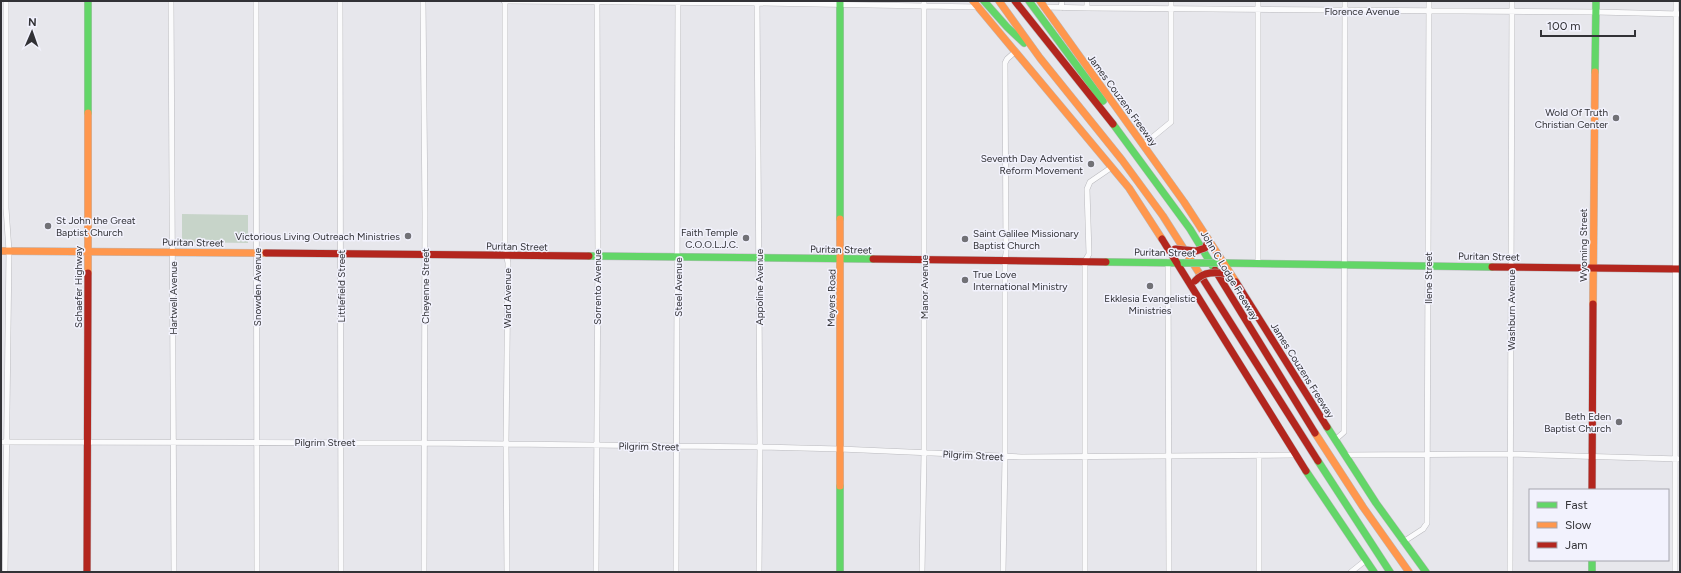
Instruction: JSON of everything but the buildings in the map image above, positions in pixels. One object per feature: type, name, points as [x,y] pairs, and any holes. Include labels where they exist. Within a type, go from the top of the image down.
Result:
[{"type":"main road","name":"Schaefer Highway","points":[[87,572],[88,1]]},
{"type":"main road","points":[[973,1],[1129,188],[1296,455],[1374,572]]},
{"type":"main road","points":[[984,1],[1007,27],[1040,58]]},
{"type":"main road","points":[[999,1],[1040,58],[1122,160],[1163,216],[1303,439],[1390,572]]},
{"type":"main road","name":"John C Lodge Freeway","points":[[1015,1],[1112,123],[1190,229],[1308,424],[1409,572]]},
{"type":"main road","points":[[1029,1],[1105,105],[1112,123]]},
{"type":"main road","name":"Wyoming Street","points":[[1592,489],[1596,1]]},
{"type":"main road","name":"Meyers Road","points":[[840,3],[840,572]]},
{"type":"main road","name":"James Couzens Freeway","points":[[1042,4],[1143,145],[1208,240],[1220,263],[1235,280],[1335,440],[1403,542],[1426,572]]},
{"type":"main road","points":[[1156,229],[1169,245],[1175,249],[1196,251],[1205,248],[1208,240]]},
{"type":"main road","name":"Puritan Street","points":[[5,251],[257,252],[598,257],[678,256],[1678,269]]},
{"type":"main road","points":[[1195,292],[1195,281],[1204,274],[1228,274],[1235,280]]},
{"type":"main road","points":[[1592,561],[1592,572]]},
{"type":"street","points":[[5,572],[3,442],[6,208],[6,1]]},
{"type":"street","name":"Hartwell Avenue","points":[[172,1],[171,210],[173,252],[174,572]]},
{"type":"street","name":"Snowden Avenue","points":[[256,1],[258,572]]},
{"type":"street","name":"Littlefield Street","points":[[340,1],[341,572]]},
{"type":"street","name":"Cheyenne Street","points":[[423,1],[425,255],[424,572]]},
{"type":"street","points":[[504,1],[924,3],[978,7]]},
{"type":"street","name":"Ward Avenue","points":[[504,1],[506,255],[508,263],[506,443],[507,572]]},
{"type":"street","name":"Sorrento Avenue","points":[[596,1],[598,257],[596,572]]},
{"type":"street","points":[[1061,8],[1062,1]]},
{"type":"street","points":[[1087,1],[1087,8]]},
{"type":"street","points":[[1143,145],[1171,122],[1171,1]]},
{"type":"street","points":[[1258,1],[1258,263]]},
{"type":"street","points":[[1335,440],[1344,432],[1345,1]]},
{"type":"street","name":"Ilene Street","points":[[1403,542],[1423,529],[1427,523],[1429,1]]},
{"type":"street","name":"Washburn Avenue","points":[[1510,572],[1512,1]]},
{"type":"street","points":[[1675,572],[1678,459],[1678,14],[1676,1]]},
{"type":"street","name":"Steel Avenue","points":[[676,572],[678,2]]},
{"type":"street","name":"Appoline Avenue","points":[[757,2],[760,447],[759,572]]},
{"type":"street","name":"Manor Avenue","points":[[922,572],[924,453],[924,3]]},
{"type":"street","name":"Florence Avenue","points":[[1042,4],[1061,8],[1596,12],[1678,14]]},
{"type":"street","points":[[1003,572],[1006,252],[1005,63],[1007,59],[1016,51]]},
{"type":"street","points":[[1085,572],[1085,261],[1089,254],[1088,186],[1112,167]]},
{"type":"street","points":[[1168,262],[1169,572]]},
{"type":"street","name":"Pilgrim Street","points":[[3,442],[506,443],[840,449],[1005,457],[1296,455]]},
{"type":"street","points":[[1345,455],[1510,454],[1678,459]]},
{"type":"street","points":[[1259,455],[1259,572]]},
{"type":"street","points":[[1350,572],[1366,560]]},
{"type":"shaded area","points":[[182,214],[248,215],[248,243],[182,242]]},
{"type":"traffic: fast","points":[[88,1],[88,113]]},
{"type":"traffic: fast","points":[[840,1],[840,219]]},
{"type":"traffic: fast","points":[[984,1],[1007,27],[1024,43]]},
{"type":"traffic: fast","points":[[1029,1],[1103,101]]},
{"type":"traffic: fast","points":[[1595,72],[1596,1]]},
{"type":"traffic: fast","points":[[1113,124],[1190,229],[1215,270]]},
{"type":"traffic: fast","points":[[589,256],[873,259]]},
{"type":"traffic: fast","points":[[1106,262],[1184,263]]},
{"type":"traffic: fast","points":[[1184,263],[1217,263]]},
{"type":"traffic: fast","points":[[1222,263],[1492,267]]},
{"type":"traffic: fast","points":[[1327,427],[1376,503],[1426,572]]},
{"type":"traffic: fast","points":[[1318,461],[1390,572]]},
{"type":"traffic: fast","points":[[1306,471],[1374,572]]},
{"type":"traffic: fast","points":[[840,486],[840,572]]},
{"type":"traffic: fast","points":[[1592,561],[1592,572]]},
{"type":"traffic: slow","points":[[973,1],[1129,188],[1162,239]]},
{"type":"traffic: slow","points":[[999,1],[1040,58],[1122,160],[1163,216],[1201,276]]},
{"type":"traffic: slow","points":[[1040,1],[1184,202],[1236,282]]},
{"type":"traffic: slow","points":[[1593,304],[1595,72]]},
{"type":"traffic: slow","points":[[88,113],[88,273]]},
{"type":"traffic: slow","points":[[840,219],[840,486]]},
{"type":"traffic: slow","points":[[1,251],[266,253]]},
{"type":"traffic: slow","points":[[1315,433],[1363,507],[1409,572]]},
{"type":"traffic: jam","points":[[1015,1],[1113,124]]},
{"type":"traffic: jam","points":[[1162,239],[1306,471]]},
{"type":"traffic: jam","points":[[1175,249],[1196,251],[1205,248],[1208,242]]},
{"type":"traffic: jam","points":[[266,253],[589,256]]},
{"type":"traffic: jam","points":[[873,259],[1106,262]]},
{"type":"traffic: jam","points":[[1492,267],[1680,269]]},
{"type":"traffic: jam","points":[[1215,270],[1315,433]]},
{"type":"traffic: jam","points":[[87,572],[88,273]]},
{"type":"traffic: jam","points":[[1195,281],[1202,275],[1206,274],[1228,274]]},
{"type":"traffic: jam","points":[[1201,276],[1318,461]]},
{"type":"traffic: jam","points":[[1236,282],[1327,427]]},
{"type":"traffic: jam","points":[[1592,489],[1593,304]]},
{"type":"place","name":"Wold Of Truth Christian Center","points":[[1616,118]]},
{"type":"place","name":"Seventh Day Adventist Reform Movement","points":[[1091,164]]},
{"type":"place","name":"St John the Great Baptist Church","points":[[48,226]]},
{"type":"place","name":"Victorious Living Outreach Ministries","points":[[408,236]]},
{"type":"place","name":"Faith Temple C.O.O.L.J.C.","points":[[746,238]]},
{"type":"place","name":"Saint Galilee Missionary Baptist Church","points":[[965,239]]},
{"type":"place","name":"True Love International Ministry","points":[[965,280]]},
{"type":"place","name":"Ekklesia Evangelistic Ministries","points":[[1150,286]]},
{"type":"place","name":"Beth Eden Baptist Church","points":[[1619,422]]}]
